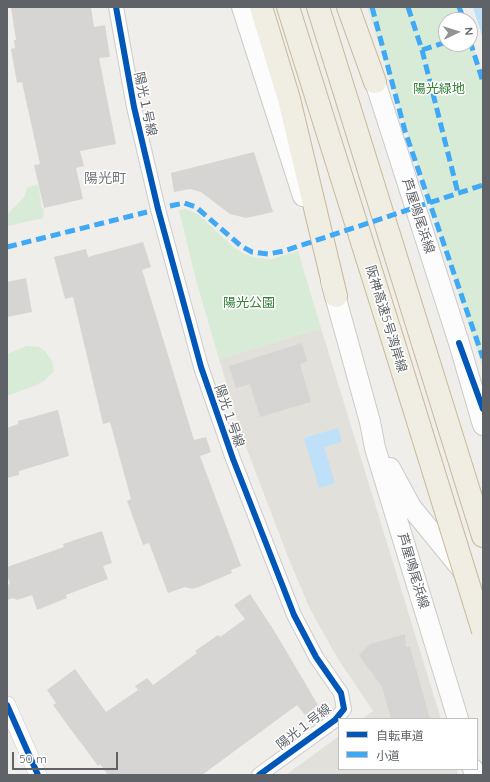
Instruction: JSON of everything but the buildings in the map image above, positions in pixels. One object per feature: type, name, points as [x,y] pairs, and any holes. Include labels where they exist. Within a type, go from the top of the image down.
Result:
[{"type":"highway","points":[[261,7],[289,99],[336,296]]},
{"type":"highway","name":"阪神高速5号湾岸線","points":[[288,7],[483,631]]},
{"type":"highway","points":[[318,7],[483,536]]},
{"type":"highway","points":[[348,7],[375,82]]},
{"type":"main road","name":"芦屋鳴尾浜線","points":[[242,7],[336,296],[370,422],[375,448],[458,718]]},
{"type":"main road","name":"芦屋鳴尾浜線","points":[[352,7],[459,343],[483,425]]},
{"type":"main road","name":"芦屋鳴尾浜線","points":[[370,422],[390,468],[411,507],[483,596]]},
{"type":"street","name":"陽光１号線","points":[[116,7],[127,72],[158,209],[201,367],[236,467],[294,615],[316,657],[341,692],[344,709],[335,720],[259,775]]},
{"type":"street","points":[[459,343],[483,409]]},
{"type":"street","points":[[7,705],[38,775]]},
{"type":"shaded area","points":[[321,328],[441,718],[363,718],[373,711],[338,659],[310,609],[288,557],[243,439],[219,359]]},
{"type":"shaded area","points":[[338,737],[338,770],[457,770],[458,775],[286,775]]},
{"type":"green space","name":"陽光緑地","points":[[367,7],[461,7],[463,12],[438,12],[438,52],[476,52],[483,75],[483,369]]},
{"type":"green space","points":[[38,184],[42,208],[44,209],[43,218],[7,226],[7,215],[24,197],[27,188]]},
{"type":"green space","name":"陽光公園","points":[[185,209],[198,214],[233,247],[244,254],[256,258],[272,259],[298,251],[321,328],[219,359],[196,280],[179,210]]},
{"type":"green space","points":[[27,346],[39,347],[45,351],[52,361],[54,371],[44,381],[7,396],[7,354]]},
{"type":"water","points":[[473,7],[483,7],[483,39],[478,23],[478,12],[475,12]]},
{"type":"water","points":[[338,428],[342,442],[324,447],[335,483],[319,488],[304,438]]},
{"type":"marked path","points":[[372,7],[405,131],[483,358]]},
{"type":"marked path","points":[[408,7],[422,50],[458,193]]},
{"type":"marked path","points":[[459,7],[461,12]]},
{"type":"marked path","points":[[422,50],[438,45]]},
{"type":"marked path","points":[[473,52],[483,82]]},
{"type":"marked path","points":[[170,206],[184,203],[196,207],[241,246],[252,252],[268,254],[284,251],[483,185]]},
{"type":"marked path","points":[[7,247],[147,212]]},
{"type":"cycle path","points":[[116,7],[134,107],[158,209],[201,367],[233,459],[294,615],[316,657],[341,693],[344,709],[335,720],[259,775]]},
{"type":"cycle path","points":[[459,343],[483,409]]},
{"type":"cycle path","points":[[7,705],[38,775]]},
{"type":"district","name":"陽光町","points":[[105,179]]}]
